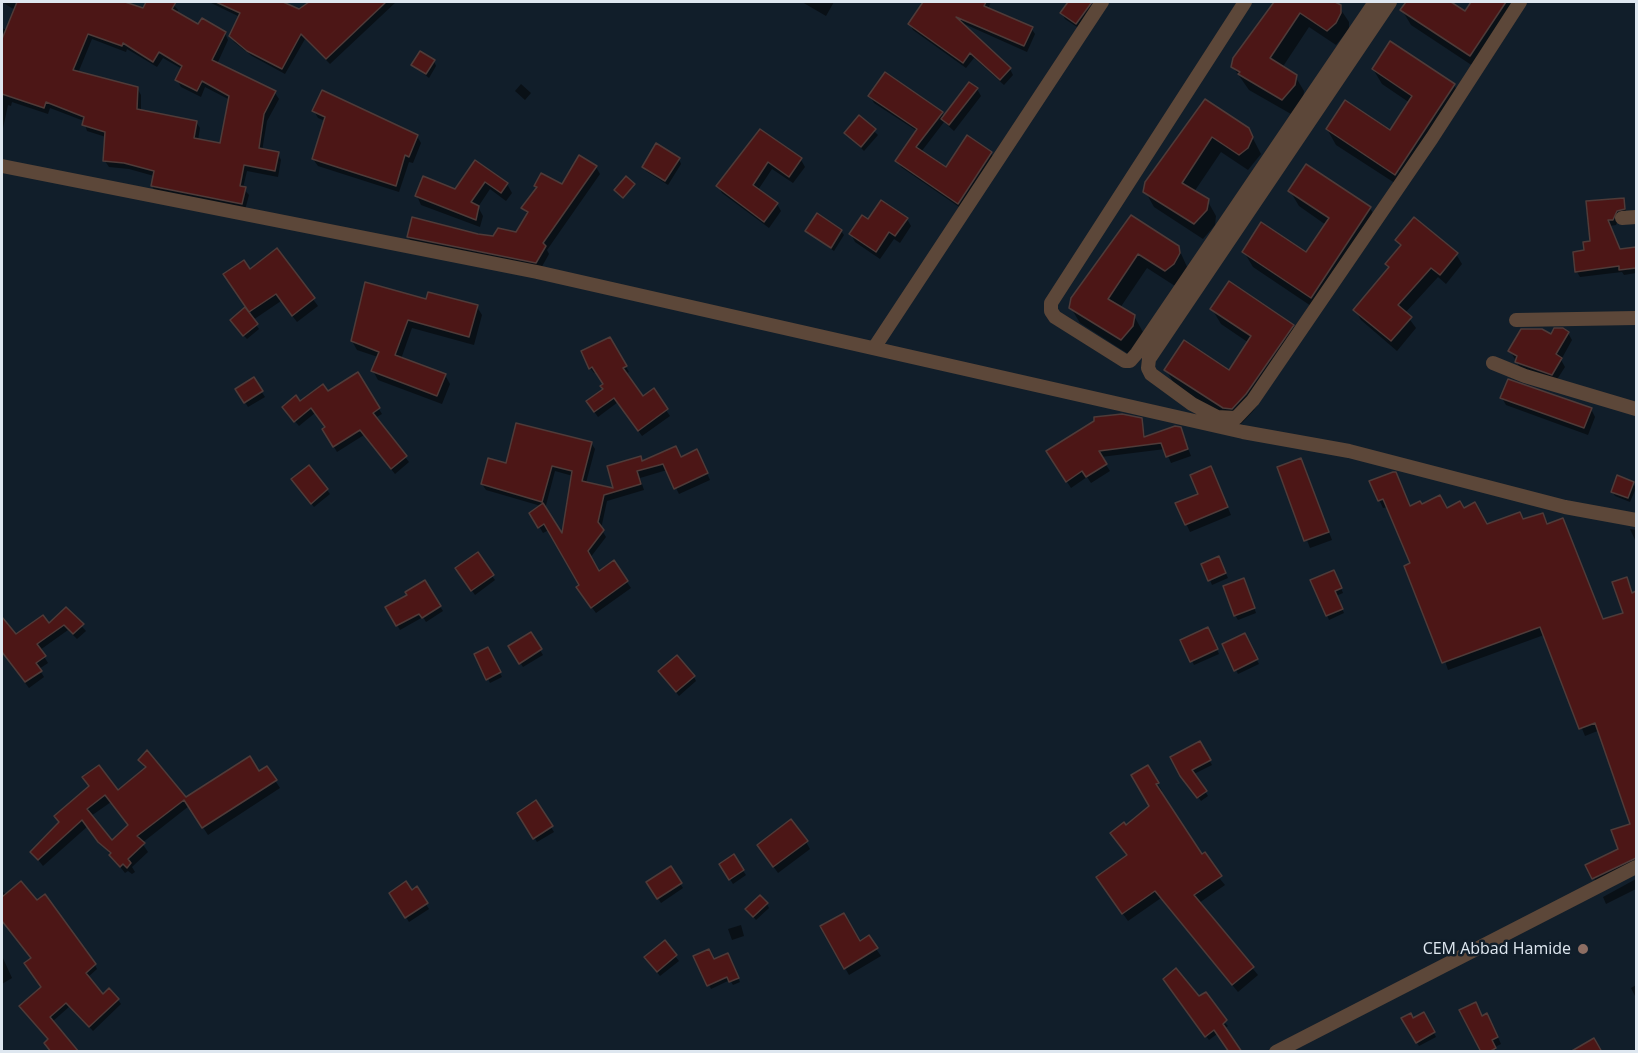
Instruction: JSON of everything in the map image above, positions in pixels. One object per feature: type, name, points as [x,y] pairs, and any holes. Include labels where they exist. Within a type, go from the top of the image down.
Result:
[{"type":"street","points":[[874,348],[1102,2]]},
{"type":"street","points":[[1245,2],[1051,303],[1051,311],[1055,317],[1125,361],[1130,361],[1137,354],[1375,2]]},
{"type":"street","points":[[1390,2],[1149,360],[1148,368],[1151,374],[1192,404],[1217,417],[1236,418],[1252,400],[1432,138],[1520,2]]},
{"type":"street","points":[[2,166],[537,272],[1243,432],[1349,450],[1565,507],[1636,520]]},
{"type":"street","points":[[1516,320],[1636,318]]},
{"type":"street","points":[[1493,363],[1525,376],[1636,409]]},
{"type":"street","points":[[1276,1052],[1636,867]]},
{"type":"building","points":[[17,2],[125,2],[143,8],[146,2],[176,2],[172,9],[198,24],[202,18],[226,32],[212,60],[276,91],[264,114],[259,148],[279,152],[275,171],[244,165],[240,186],[246,187],[242,204],[151,186],[154,171],[124,163],[103,161],[105,132],[82,125],[84,117],[46,102],[44,108],[2,94],[2,39]],"holes":[[[88,34],[122,46],[123,43],[153,62],[159,52],[182,66],[175,80],[197,91],[202,81],[229,96],[220,143],[194,138],[197,121],[137,109],[138,87],[73,70]]]},
{"type":"building","points":[[216,2],[283,2],[299,9],[309,2],[386,2],[326,59],[301,34],[282,69],[247,51],[229,36],[240,13]]},
{"type":"building","points":[[923,2],[986,2],[984,6],[1033,27],[1024,46],[956,17],[1011,68],[1000,80],[970,53],[963,63],[908,24]]},
{"type":"building","points":[[1068,2],[1092,2],[1076,24],[1060,13]]},
{"type":"building","points":[[1274,2],[1335,2],[1341,5],[1341,13],[1336,23],[1327,31],[1300,13],[1270,58],[1297,75],[1295,85],[1282,100],[1238,74],[1240,72],[1231,67],[1233,58]]},
{"type":"building","points":[[1406,2],[1451,2],[1465,11],[1471,2],[1506,2],[1470,56],[1400,10]]},
{"type":"building","points":[[1390,41],[1455,84],[1395,175],[1326,129],[1345,100],[1390,130],[1412,96],[1372,69]]},
{"type":"building","points":[[420,51],[435,60],[426,74],[411,65]]},
{"type":"building","points":[[885,72],[943,112],[916,147],[946,167],[967,135],[992,152],[958,204],[895,161],[917,129],[868,96]]},
{"type":"building","points":[[969,82],[978,88],[949,125],[941,119]]},
{"type":"building","points":[[322,90],[418,135],[409,157],[405,155],[396,186],[312,159],[325,117],[312,111]]},
{"type":"building","points":[[1205,99],[1249,128],[1253,137],[1248,148],[1239,155],[1212,137],[1182,183],[1209,199],[1207,210],[1194,224],[1143,192],[1145,182]]},
{"type":"building","points":[[859,115],[876,129],[861,147],[844,133]]},
{"type":"building","points":[[760,129],[802,158],[789,177],[768,162],[753,185],[778,203],[764,222],[716,186]]},
{"type":"building","points":[[656,143],[680,158],[665,181],[642,167]]},
{"type":"building","points":[[579,155],[597,166],[543,243],[546,246],[536,263],[407,237],[412,217],[478,234],[493,236],[498,228],[516,232],[528,212],[521,208],[537,187],[534,186],[541,173],[562,184]]},
{"type":"building","points":[[475,160],[508,183],[501,193],[485,182],[471,202],[479,206],[476,220],[415,196],[423,176],[455,189]]},
{"type":"building","points":[[1306,164],[1371,207],[1311,298],[1242,252],[1261,222],[1306,252],[1329,218],[1288,191]]},
{"type":"building","points":[[626,176],[635,184],[623,198],[614,190]]},
{"type":"building","points":[[1624,198],[1625,209],[1617,211],[1613,220],[1608,220],[1620,249],[1636,247],[1636,268],[1619,270],[1619,266],[1575,272],[1573,252],[1584,250],[1583,242],[1590,241],[1586,201]]},
{"type":"building","points":[[881,200],[908,218],[895,236],[889,232],[876,252],[849,234],[862,215],[868,219]]},
{"type":"building","points":[[817,213],[842,230],[831,248],[805,231]]},
{"type":"building","points":[[1131,215],[1179,246],[1180,253],[1174,264],[1165,271],[1138,254],[1108,299],[1135,315],[1133,326],[1121,340],[1069,308],[1071,298]]},
{"type":"building","points":[[1414,217],[1458,253],[1440,275],[1431,268],[1398,305],[1412,317],[1391,341],[1353,310],[1389,267],[1385,264],[1401,245],[1395,240]]},
{"type":"building","points":[[277,248],[315,298],[292,316],[276,294],[249,312],[223,274],[244,260],[250,269]]},
{"type":"building","points":[[1229,281],[1294,325],[1246,394],[1232,409],[1223,408],[1164,370],[1184,340],[1229,370],[1251,336],[1210,309]]},
{"type":"building","points":[[365,282],[426,299],[428,292],[478,305],[469,337],[408,320],[395,355],[446,374],[437,396],[371,371],[379,352],[351,341]]},
{"type":"building","points":[[245,307],[258,324],[243,336],[230,320]]},
{"type":"building","points":[[1554,328],[1563,328],[1569,332],[1556,354],[1562,358],[1552,375],[1515,362],[1517,356],[1508,351],[1521,329],[1542,329],[1551,334]]},
{"type":"building","points":[[610,337],[627,366],[623,368],[643,396],[654,388],[668,409],[638,431],[614,398],[594,412],[586,401],[603,389],[600,386],[603,384],[592,367],[589,369],[581,351]]},
{"type":"building","points":[[358,372],[380,408],[373,413],[407,456],[391,469],[360,430],[333,447],[322,429],[325,427],[311,408],[294,422],[282,407],[296,395],[300,401],[323,384],[328,391]]},
{"type":"building","points":[[254,377],[263,391],[244,403],[235,389]]},
{"type":"building","points":[[1508,379],[1592,408],[1584,428],[1500,398]]},
{"type":"building","points":[[1122,414],[1142,418],[1144,437],[1175,426],[1181,427],[1188,449],[1166,457],[1161,443],[1099,451],[1107,464],[1086,477],[1082,471],[1066,482],[1046,451],[1094,421],[1094,417]]},
{"type":"building","points":[[516,423],[592,442],[582,481],[613,488],[607,466],[641,456],[642,461],[676,446],[681,457],[697,449],[708,473],[674,489],[663,464],[637,471],[641,484],[604,495],[598,522],[604,530],[588,551],[599,571],[614,560],[628,581],[591,608],[576,587],[579,585],[544,524],[538,528],[529,513],[543,503],[562,533],[572,471],[552,466],[542,502],[481,484],[488,458],[506,463]]},
{"type":"building","points":[[1301,458],[1329,532],[1304,541],[1277,467]]},
{"type":"building","points":[[309,465],[328,489],[311,504],[291,479]]},
{"type":"building","points":[[1211,466],[1228,507],[1185,525],[1175,503],[1198,494],[1190,475]]},
{"type":"building","points":[[1396,472],[1410,506],[1420,501],[1422,504],[1440,495],[1447,508],[1460,501],[1464,508],[1475,502],[1487,524],[1520,512],[1523,519],[1543,513],[1547,524],[1563,518],[1603,619],[1623,613],[1612,582],[1627,577],[1632,593],[1636,591],[1636,858],[1592,879],[1585,865],[1618,849],[1611,830],[1630,824],[1595,723],[1579,729],[1540,627],[1442,663],[1404,566],[1410,563],[1383,499],[1378,501],[1369,481]]},
{"type":"building","points":[[1617,475],[1634,482],[1628,498],[1611,492]]},
{"type":"building","points":[[478,552],[494,575],[471,591],[455,568]]},
{"type":"building","points":[[1219,556],[1226,573],[1208,581],[1201,564]]},
{"type":"building","points":[[1334,570],[1342,588],[1335,591],[1343,609],[1326,616],[1310,580]]},
{"type":"building","points":[[1244,578],[1255,608],[1234,616],[1223,586]]},
{"type":"building","points":[[425,580],[441,606],[422,618],[419,614],[396,626],[385,607],[407,595],[405,592]]},
{"type":"building","points":[[66,607],[84,624],[73,634],[64,625],[37,644],[46,656],[36,663],[42,671],[25,682],[2,652],[2,617],[16,634],[43,615],[49,623]]},
{"type":"building","points":[[1208,627],[1218,649],[1190,662],[1180,640]]},
{"type":"building","points":[[531,632],[542,649],[519,664],[508,646]]},
{"type":"building","points":[[1245,633],[1258,659],[1234,671],[1222,644]]},
{"type":"building","points":[[488,647],[501,672],[486,680],[474,654]]},
{"type":"building","points":[[677,655],[695,676],[676,692],[658,671]]},
{"type":"building","points":[[1200,741],[1211,760],[1192,770],[1207,791],[1197,798],[1180,776],[1170,757]]},
{"type":"building","points":[[147,750],[186,797],[250,756],[259,771],[267,766],[277,780],[202,828],[184,800],[137,836],[145,843],[128,859],[131,863],[127,868],[123,864],[120,867],[109,855],[111,853],[98,842],[82,820],[38,860],[30,852],[59,822],[54,816],[89,786],[82,777],[99,765],[118,790],[146,767],[138,760]],"holes":[[[105,795],[128,825],[112,840],[87,809]]]},
{"type":"building","points":[[1148,765],[1159,783],[1156,784],[1202,854],[1205,852],[1222,876],[1194,895],[1254,967],[1232,985],[1155,891],[1122,914],[1096,877],[1127,855],[1110,833],[1124,822],[1126,825],[1149,806],[1131,775]]},
{"type":"building","points":[[536,800],[553,826],[533,839],[517,813]]},
{"type":"building","points":[[791,819],[808,841],[773,867],[757,845]]},
{"type":"building","points":[[734,854],[744,870],[729,880],[719,864]]},
{"type":"building","points":[[671,866],[682,883],[657,899],[646,882]]},
{"type":"building","points":[[21,881],[37,900],[45,894],[96,964],[86,973],[103,994],[109,988],[119,999],[89,1027],[66,1003],[50,1017],[79,1052],[51,1052],[44,1043],[48,1039],[19,1006],[41,987],[24,963],[31,958],[2,921],[2,897]]},
{"type":"building","points":[[406,881],[412,890],[417,886],[428,903],[405,918],[389,893]]},
{"type":"building","points":[[760,895],[768,903],[753,917],[745,909]]},
{"type":"building","points":[[844,913],[860,941],[869,935],[878,948],[844,969],[820,926]]},
{"type":"building","points":[[665,940],[677,955],[657,972],[644,957]]},
{"type":"building","points":[[709,949],[714,959],[728,953],[739,978],[729,982],[727,977],[707,986],[693,956]]},
{"type":"building","points":[[1176,968],[1199,996],[1206,992],[1227,1020],[1223,1024],[1242,1052],[1229,1052],[1214,1030],[1205,1037],[1163,979]]},
{"type":"building","points":[[1476,1002],[1482,1016],[1487,1013],[1498,1037],[1492,1040],[1496,1048],[1489,1052],[1481,1052],[1459,1010]]},
{"type":"building","points":[[1424,1012],[1435,1032],[1416,1043],[1401,1018],[1411,1013],[1413,1018]]},
{"type":"building","points":[[1594,1038],[1602,1052],[1570,1052]]},
{"type":"place","name":"CEM Abbad Hamide","points":[[1583,949]]}]
